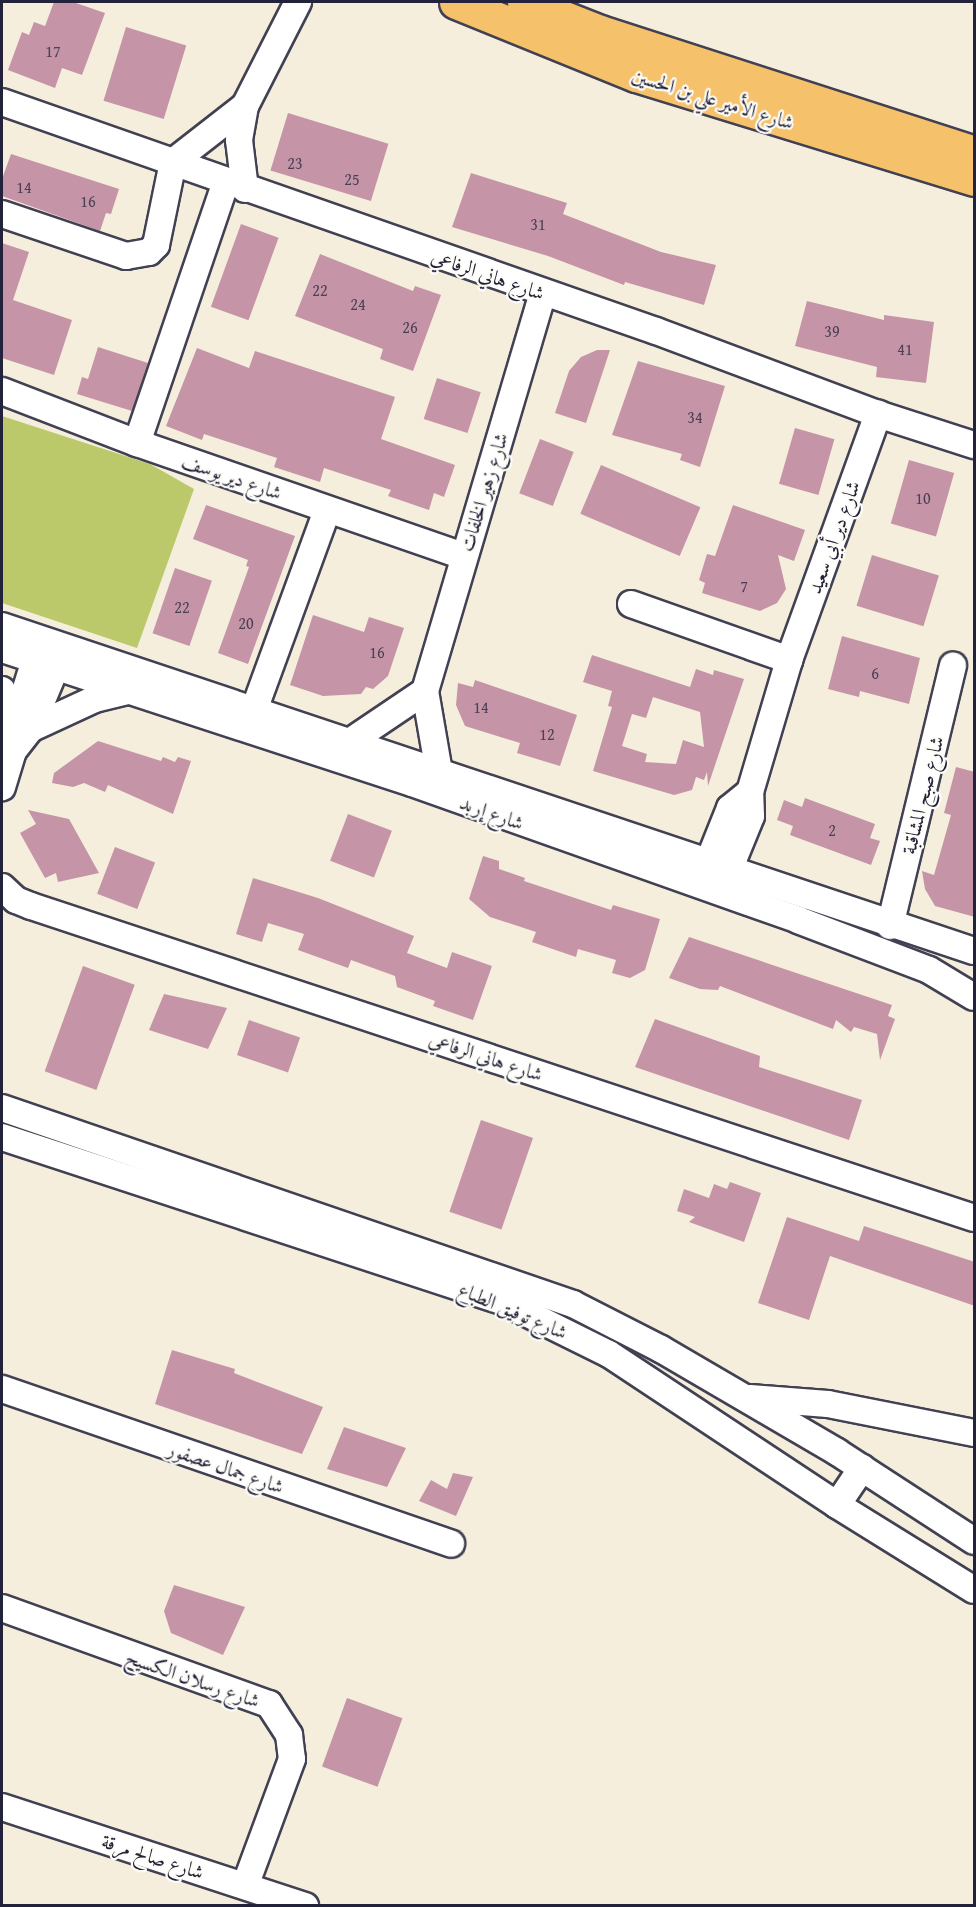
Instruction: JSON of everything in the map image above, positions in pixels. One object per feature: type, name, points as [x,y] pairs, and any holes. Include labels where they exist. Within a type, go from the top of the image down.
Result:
[{"type":"main road","name":"شارع الأمير علي بن الحسين","points":[[456,2],[636,75],[975,179]]},
{"type":"main road","name":"شارع الأمير علي بن الحسين","points":[[524,2],[600,32],[975,153]]},
{"type":"street","points":[[137,442],[236,186],[238,140],[246,106],[297,2]]},
{"type":"street","name":"شارع هاني الرفاعي","points":[[2,102],[878,414],[975,445]]},
{"type":"street","points":[[2,214],[126,256],[140,255],[156,245],[173,162],[246,106]]},
{"type":"street","name":"شارع زهير الخلفات","points":[[439,772],[425,691],[543,293]]},
{"type":"street","name":"شارع دير يوسف","points":[[2,391],[327,510],[464,556]]},
{"type":"street","name":"شارع دير أبي سعيد","points":[[719,867],[751,816],[750,792],[789,660],[878,414]]},
{"type":"street","points":[[254,710],[327,510]]},
{"type":"street","points":[[631,604],[789,660]]},
{"type":"street","name":"شارع إربد","points":[[2,626],[49,654],[130,690],[412,783],[798,920],[929,970],[975,997]]},
{"type":"street","name":"شارع إربد","points":[[2,649],[49,654],[254,710],[351,741],[890,926],[975,951]]},
{"type":"street","points":[[2,787],[49,654]]},
{"type":"street","name":"شارع صبح المشاقبة","points":[[890,926],[953,665]]},
{"type":"street","points":[[2,690],[19,736]]},
{"type":"street","points":[[19,736],[94,699],[130,690]]},
{"type":"street","points":[[351,741],[425,691]]},
{"type":"street","name":"شارع هاني الرفاعي","points":[[2,887],[16,900],[42,910],[975,1218]]},
{"type":"street","name":"شارع توفيق الطباع","points":[[2,1108],[550,1294],[604,1318],[862,1468],[975,1541]]},
{"type":"street","name":"شارع توفيق الطباع","points":[[2,1137],[502,1302],[609,1354],[837,1505],[975,1590]]},
{"type":"street","name":"شارع جمال عصفور","points":[[2,1389],[451,1544]]},
{"type":"street","points":[[744,1398],[828,1404],[975,1433]]},
{"type":"street","points":[[837,1505],[862,1468]]},
{"type":"street","name":"شارع رسلان الكسيح","points":[[2,1608],[123,1654],[268,1704],[281,1719],[292,1759],[245,1886]]},
{"type":"street","name":"شارع صالح مرقة","points":[[2,1807],[305,1905]]},
{"type":"green space","points":[[2,416],[150,464],[194,489],[137,648],[2,603]]},
{"type":"building","points":[[54,2],[73,2],[105,13],[82,75],[62,68],[55,88],[8,70],[22,32],[29,35],[34,22],[45,26]]},
{"type":"building","points":[[126,27],[186,45],[164,119],[103,101]]},
{"type":"building","points":[[288,113],[388,144],[371,201],[270,170]]},
{"type":"building","points":[[11,154],[119,189],[111,214],[106,213],[100,231],[2,196],[2,179]]},
{"type":"building","points":[[471,173],[567,203],[563,214],[661,252],[716,265],[704,305],[625,282],[624,285],[548,256],[452,227]]},
{"type":"building","points":[[241,224],[279,238],[248,320],[211,307]]},
{"type":"building","points":[[2,243],[29,252],[13,300],[72,320],[54,375],[2,358]]},
{"type":"building","points":[[320,254],[413,291],[415,286],[441,295],[413,371],[380,359],[383,349],[295,316]]},
{"type":"building","points":[[807,301],[884,320],[884,315],[934,322],[926,383],[876,377],[877,367],[795,346]]},
{"type":"building","points":[[98,347],[148,363],[132,411],[77,394],[82,377],[88,379]]},
{"type":"building","points":[[197,348],[249,368],[255,351],[395,397],[381,439],[455,465],[444,497],[434,493],[429,510],[388,496],[391,490],[324,468],[320,482],[274,467],[277,458],[204,434],[202,440],[166,426]]},
{"type":"building","points":[[597,350],[610,350],[586,423],[555,413],[569,371],[581,357]]},
{"type":"building","points":[[638,361],[725,386],[700,467],[680,460],[682,454],[612,435]]},
{"type":"building","points":[[437,378],[481,392],[467,433],[424,419]]},
{"type":"building","points":[[795,428],[834,439],[818,495],[779,484]]},
{"type":"building","points":[[540,439],[574,452],[553,506],[519,493]]},
{"type":"building","points":[[909,460],[954,473],[936,536],[891,523]]},
{"type":"building","points":[[601,465],[700,507],[680,556],[580,514]]},
{"type":"building","points":[[206,505],[295,536],[248,664],[218,653],[249,567],[246,566],[248,560],[193,539]]},
{"type":"building","points":[[733,505],[805,530],[794,561],[778,555],[786,589],[777,603],[760,611],[702,593],[705,583],[699,580],[707,554],[715,556]]},
{"type":"building","points":[[872,555],[939,575],[923,626],[857,606]]},
{"type":"building","points":[[175,568],[212,581],[189,646],[153,633]]},
{"type":"building","points":[[313,615],[364,632],[369,617],[404,628],[388,676],[373,689],[366,687],[361,694],[323,696],[290,685]]},
{"type":"building","points":[[842,636],[920,658],[909,704],[860,691],[859,697],[828,689]]},
{"type":"building","points":[[592,655],[690,687],[696,669],[713,675],[714,670],[744,679],[708,786],[707,772],[704,780],[696,777],[692,790],[674,795],[593,771],[612,707],[608,706],[612,691],[583,682]],"holes":[[[653,697],[700,712],[704,747],[683,740],[676,764],[645,762],[647,754],[622,746],[632,714],[646,718]]]},
{"type":"building","points":[[475,680],[577,715],[560,766],[517,753],[520,743],[465,726],[456,705],[458,683],[473,687]]},
{"type":"building","points":[[98,741],[161,761],[163,757],[175,762],[178,757],[191,761],[173,814],[108,785],[105,792],[84,783],[73,787],[52,783],[54,773]]},
{"type":"building","points":[[956,767],[975,772],[975,917],[935,906],[925,889],[922,871],[934,875],[951,815],[944,813]]},
{"type":"building","points":[[805,798],[875,824],[870,838],[880,841],[871,865],[790,835],[793,826],[777,820],[784,800],[802,807]]},
{"type":"building","points":[[28,810],[69,819],[99,873],[58,882],[56,873],[45,878],[20,833],[36,824]]},
{"type":"building","points":[[348,814],[392,831],[374,878],[330,861]]},
{"type":"building","points":[[115,847],[155,862],[137,909],[97,894]]},
{"type":"building","points":[[483,856],[499,861],[499,869],[525,878],[524,881],[611,910],[613,905],[660,919],[645,970],[630,978],[612,973],[616,960],[578,949],[576,957],[532,942],[536,932],[490,917],[469,899]]},
{"type":"building","points":[[253,878],[318,898],[414,936],[407,953],[447,968],[452,952],[492,966],[473,1020],[433,1006],[435,1001],[397,987],[395,976],[351,960],[348,968],[298,950],[304,934],[268,923],[262,942],[236,934]]},
{"type":"building","points":[[689,937],[892,1005],[888,1016],[895,1019],[880,1060],[877,1034],[854,1027],[851,1032],[836,1020],[833,1029],[720,986],[718,990],[700,989],[669,978]]},
{"type":"building","points":[[83,966],[135,985],[96,1090],[45,1071]]},
{"type":"building","points":[[164,994],[227,1008],[208,1049],[149,1030]]},
{"type":"building","points":[[655,1019],[760,1056],[759,1067],[862,1100],[849,1140],[635,1067]]},
{"type":"building","points":[[249,1020],[300,1038],[288,1073],[237,1055]]},
{"type":"building","points":[[481,1120],[533,1138],[501,1230],[449,1212]]},
{"type":"building","points":[[730,1182],[761,1193],[744,1242],[689,1222],[695,1217],[677,1211],[684,1189],[709,1198],[714,1184],[727,1189]]},
{"type":"building","points":[[787,1217],[859,1241],[864,1226],[975,1262],[975,1306],[830,1256],[809,1320],[758,1303]]},
{"type":"building","points":[[172,1350],[235,1369],[234,1373],[323,1407],[302,1454],[155,1404]]},
{"type":"building","points":[[344,1427],[406,1448],[387,1487],[327,1469]]},
{"type":"building","points":[[453,1473],[473,1477],[456,1516],[419,1501],[431,1480],[447,1489]]},
{"type":"building","points":[[174,1585],[245,1607],[223,1655],[171,1633],[164,1611]]},
{"type":"building","points":[[347,1698],[402,1718],[377,1787],[322,1767]]}]
